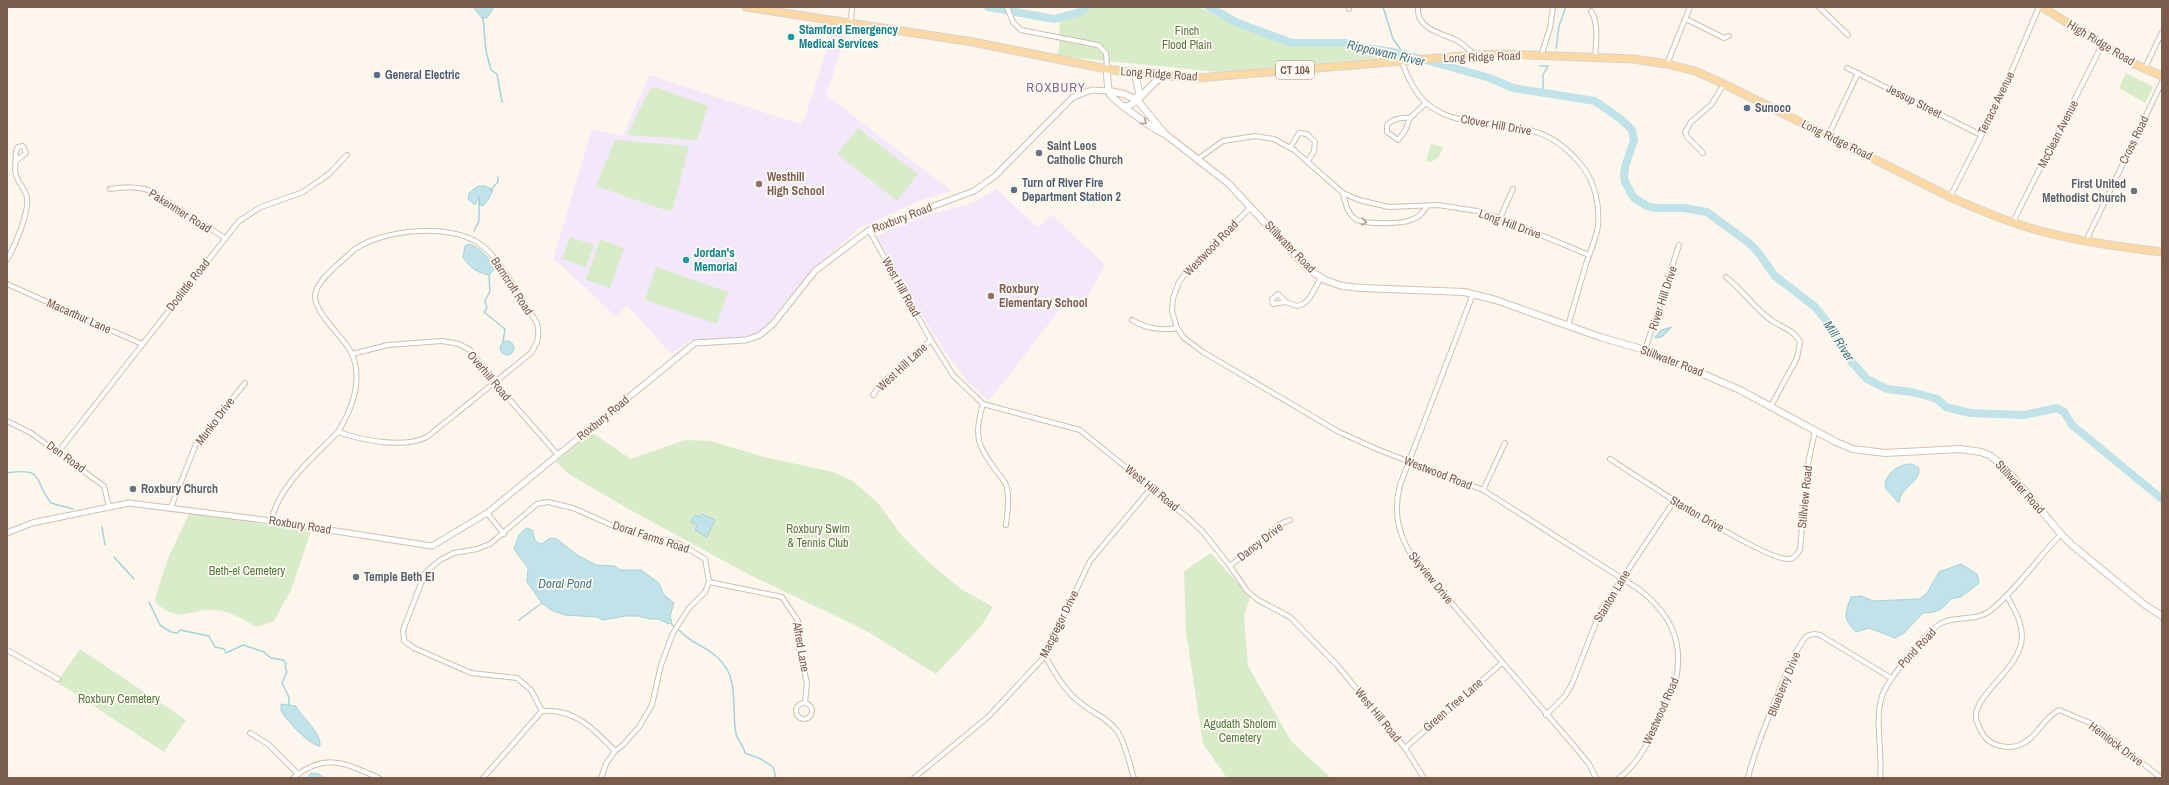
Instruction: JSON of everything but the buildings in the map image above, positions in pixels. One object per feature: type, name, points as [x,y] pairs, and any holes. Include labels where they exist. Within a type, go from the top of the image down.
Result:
[{"type":"main road","name":"Long Ridge Road","points":[[746,7],[973,42],[1135,74],[1163,76],[1198,78],[1402,62],[1474,54],[1633,59],[1667,64],[1695,71],[1724,84],[1950,197],[2013,222],[2041,231],[2086,241],[2162,252]]},
{"type":"main road","name":"High Ridge Road","points":[[2041,7],[2102,45],[2162,76]]},
{"type":"main road","points":[[1107,69],[1109,91]]},
{"type":"main road","points":[[1135,74],[1139,92],[1137,100]]},
{"type":"main road","points":[[1126,107],[1137,100],[1153,82],[1163,76]]},
{"type":"main road","name":"Stillwater Road","points":[[1109,91],[1124,94],[1137,100],[1165,134],[1228,183],[1308,269],[1321,278],[1342,286],[1450,291],[1473,294],[1645,350],[1719,380],[1771,406],[1846,447],[1867,452],[1961,449],[1981,452],[1991,456],[2008,472],[2060,534],[2118,584],[2162,616]]},
{"type":"main road","name":"Stillwater Road","points":[[1109,91],[1116,100],[1155,130],[1165,134]]},
{"type":"street","points":[[851,22],[852,7]]},
{"type":"street","points":[[1007,7],[1013,22],[1021,30],[1029,33],[1088,41],[1098,45],[1106,53],[1107,69]]},
{"type":"street","points":[[1418,7],[1420,18],[1425,26],[1457,41],[1474,54]]},
{"type":"street","points":[[1541,56],[1553,7]]},
{"type":"street","points":[[1667,64],[1690,7]]},
{"type":"street","points":[[1819,7],[1848,35]]},
{"type":"street","name":"Terrace Avenue","points":[[1950,197],[2000,97],[2041,7]]},
{"type":"street","points":[[1591,11],[1595,21],[1597,38],[1595,58]]},
{"type":"street","points":[[1686,19],[1724,38],[1729,36]]},
{"type":"street","points":[[2145,68],[2162,32]]},
{"type":"street","name":"McClean Avenue","points":[[2013,222],[2102,45]]},
{"type":"street","name":"Clover Hill Drive","points":[[1402,62],[1413,87],[1426,103],[1447,116],[1461,120],[1530,129],[1554,139],[1565,147],[1585,170],[1593,186],[1598,206],[1598,227],[1568,326]]},
{"type":"street","name":"Jessup Street","points":[[1847,68],[1981,135]]},
{"type":"street","points":[[1828,136],[1858,73]]},
{"type":"street","name":"Cross Road","points":[[2086,241],[2162,82]]},
{"type":"street","points":[[1703,153],[1687,137],[1685,132],[1692,122],[1711,105],[1724,84]]},
{"type":"street","name":"Roxbury Road","points":[[7,533],[32,523],[82,514],[109,506],[129,503],[171,507],[271,521],[432,546],[487,513],[694,343],[746,340],[765,332],[815,272],[869,230],[974,191],[995,176],[1073,97],[1092,90],[1109,91]]},
{"type":"street","points":[[1410,118],[1404,117],[1390,122],[1387,125],[1387,132],[1398,140],[1405,131],[1410,118],[1426,103]]},
{"type":"street","points":[[1290,148],[1298,134],[1307,134],[1315,142],[1316,146],[1308,162]]},
{"type":"street","name":"Long Hill Drive","points":[[1198,159],[1222,141],[1238,137],[1255,136],[1274,139],[1290,148],[1308,162],[1343,194],[1389,208],[1427,206],[1453,207],[1500,218],[1589,255]]},
{"type":"street","name":"Doolittle Road","points":[[59,451],[239,221],[260,207],[303,192],[329,174],[347,155]]},
{"type":"street","points":[[7,260],[19,238],[27,202],[26,194],[16,175],[17,160]]},
{"type":"street","name":"Pakenmer Road","points":[[110,189],[125,186],[143,188],[151,191],[225,238]]},
{"type":"street","points":[[1500,218],[1513,189]]},
{"type":"street","name":"Long Hill Drive","points":[[1343,194],[1348,211],[1354,218],[1361,222],[1404,223],[1419,216],[1427,206]]},
{"type":"street","name":"Westwood Road","points":[[1251,207],[1179,282],[1173,298],[1172,311],[1177,328],[1184,338],[1203,352],[1338,432],[1408,462],[1483,490],[1640,590],[1657,603],[1669,621],[1677,642],[1679,661],[1675,683],[1636,762],[1619,778]]},
{"type":"street","name":"West Hill Road","points":[[869,230],[931,340],[953,375],[983,404],[1080,430],[1152,487],[1202,531],[1230,566],[1247,591],[1258,600],[1290,617],[1337,665],[1405,748],[1424,778]]},
{"type":"street","name":"Barncroft Road","points":[[271,521],[274,507],[290,482],[338,432],[348,416],[355,398],[356,383],[352,354],[343,338],[322,314],[316,303],[316,292],[325,276],[356,249],[375,240],[406,232],[439,231],[462,236],[479,243],[490,253],[536,323],[540,333],[538,342],[531,353],[495,383],[419,441],[410,443],[393,442],[352,436],[338,432]]},
{"type":"street","name":"River Hill Drive","points":[[1645,350],[1679,245]]},
{"type":"street","points":[[1726,277],[1739,287],[1756,309],[1791,331],[1800,342],[1797,358],[1771,406]]},
{"type":"street","points":[[1286,302],[1297,306],[1303,304],[1309,299],[1321,278]]},
{"type":"street","name":"Macarthur Lane","points":[[7,284],[142,344]]},
{"type":"street","name":"Skyview Drive","points":[[1473,294],[1408,462],[1398,494],[1396,508],[1399,532],[1405,546],[1413,558],[1589,764],[1596,778]]},
{"type":"street","points":[[1132,320],[1139,325],[1153,328],[1166,330],[1177,328]]},
{"type":"street","name":"West Hill Lane","points":[[873,395],[880,385],[931,340]]},
{"type":"street","name":"Overhill Road","points":[[352,354],[388,345],[442,341],[459,344],[470,350],[495,383],[558,455]]},
{"type":"street","name":"Munko Drive","points":[[171,507],[196,444],[245,383]]},
{"type":"street","points":[[983,404],[977,423],[977,435],[981,450],[1007,486],[1008,502],[1006,525]]},
{"type":"street","name":"Den Road","points":[[7,421],[31,433],[59,451],[104,486],[109,506]]},
{"type":"street","name":"Stillview Road","points":[[1790,559],[1797,554],[1800,548],[1808,464],[1815,431]]},
{"type":"street","points":[[1483,490],[1505,443]]},
{"type":"street","name":"Stanton Drive","points":[[1610,459],[1674,501],[1730,533],[1776,556],[1790,559]]},
{"type":"street","name":"Macgregor Drive","points":[[914,778],[988,718],[1045,656],[1090,561],[1152,487]]},
{"type":"street","name":"Stanton Lane","points":[[1546,715],[1565,696],[1572,684],[1600,612],[1674,501]]},
{"type":"street","name":"Doral Farms Road","points":[[542,711],[531,690],[522,680],[512,676],[471,673],[414,648],[404,641],[403,630],[425,573],[440,560],[454,553],[477,549],[490,544],[504,534],[537,504],[548,502],[572,508],[618,528],[680,544],[705,559],[709,582]]},
{"type":"street","points":[[487,513],[504,534]]},
{"type":"street","name":"Dancy Drive","points":[[1230,566],[1280,524],[1290,520]]},
{"type":"street","name":"Pond Road","points":[[1880,778],[1880,712],[1882,696],[1891,678],[1931,632],[1942,622],[1958,618],[1975,617],[1989,612],[2007,596],[2060,534]]},
{"type":"street","points":[[601,778],[606,764],[615,750],[639,727],[652,705],[660,665],[673,634],[689,608],[705,592],[709,582]]},
{"type":"street","name":"Alfred Lane","points":[[709,582],[782,597],[798,620],[799,649],[807,683],[805,703]]},
{"type":"street","name":"Hemlock Drive","points":[[2007,596],[2019,619],[2022,632],[2021,643],[2012,665],[1979,704],[1976,719],[1989,742],[2000,747],[2012,748],[2022,744],[2059,710],[2095,725],[2161,778]]},
{"type":"street","name":"Blueberry Drive","points":[[1748,778],[1793,659],[1807,636],[1814,634],[1820,635],[1891,678]]},
{"type":"street","points":[[7,650],[58,679]]},
{"type":"street","points":[[1045,656],[1062,685],[1082,704],[1102,716],[1118,732],[1134,778]]},
{"type":"street","name":"Green Tree Lane","points":[[1405,748],[1502,663]]},
{"type":"street","name":"Alfred Lane","points":[[805,703],[810,706],[812,711],[810,717],[803,719],[798,716],[796,711],[798,705],[805,703]]},
{"type":"street","points":[[483,778],[542,711],[561,711],[581,721],[592,727],[615,750]]},
{"type":"street","points":[[250,733],[268,744],[298,774]]},
{"type":"street","points":[[293,778],[307,767],[320,762],[349,765],[379,778]]},
{"type":"shaded area","name":"Westhill High School","points":[[833,28],[848,30],[826,95],[952,191],[921,200],[860,228],[811,271],[763,330],[743,338],[691,340],[671,354],[627,305],[616,317],[561,265],[553,260],[592,129],[623,136],[649,75],[800,124],[805,118]]},
{"type":"shaded area","name":"Roxbury Elementary School","points":[[997,189],[1038,228],[1051,214],[1105,265],[1084,304],[1072,294],[989,401],[967,381],[947,354],[923,317],[876,236],[918,218],[972,203]]},
{"type":"green space","name":"Finch Flood Plain","points":[[1082,7],[1198,7],[1285,44],[1294,45],[1335,40],[1394,48],[1401,56],[1219,72],[1057,56],[1059,48],[1060,18]]},
{"type":"green space","points":[[2126,73],[2153,87],[2145,103],[2119,88]]},
{"type":"green space","points":[[655,87],[708,106],[697,140],[627,135],[650,89]]},
{"type":"green space","points":[[858,128],[918,174],[897,201],[837,154]]},
{"type":"green space","points":[[615,140],[689,146],[673,209],[668,211],[596,186]]},
{"type":"green space","points":[[1431,144],[1443,147],[1439,157],[1431,162],[1426,161]]},
{"type":"green space","points":[[570,237],[594,245],[586,267],[562,259]]},
{"type":"green space","points":[[600,239],[624,248],[610,288],[586,280]]},
{"type":"green space","points":[[656,267],[728,292],[717,324],[645,300]]},
{"type":"green space","name":"Roxbury Swim & Tennis Club","points":[[591,432],[631,459],[685,440],[710,441],[764,457],[833,472],[853,481],[878,503],[903,537],[926,560],[961,589],[993,607],[982,625],[936,674],[865,630],[748,574],[625,507],[569,474],[556,462]]},
{"type":"green space","name":"Beth-el Cemetery","points":[[189,514],[311,531],[291,590],[274,621],[257,627],[226,612],[207,610],[179,614],[165,610],[156,603],[155,598],[169,556]]},
{"type":"green space","name":"Agudath Sholom Cemetery","points":[[1211,553],[1250,597],[1244,616],[1248,666],[1291,741],[1331,778],[1227,778],[1203,744],[1186,632],[1184,571]]},
{"type":"green space","name":"Roxbury Cemetery","points":[[80,649],[186,720],[164,752],[57,682]]},
{"type":"water","points":[[473,7],[494,7],[487,18],[482,18]]},
{"type":"water","points":[[478,186],[485,186],[493,190],[483,206],[480,205],[478,198],[475,205],[468,199],[469,193]]},
{"type":"water","points":[[468,244],[480,250],[493,264],[495,268],[489,275],[477,271],[465,261],[463,257],[465,246]]},
{"type":"water","points":[[1672,327],[1662,337],[1654,338],[1661,330]]},
{"type":"water","points":[[504,341],[510,341],[514,345],[514,351],[510,355],[504,355],[500,351],[500,345]]},
{"type":"water","points":[[1911,464],[1918,467],[1918,475],[1901,495],[1899,503],[1886,489],[1885,482],[1895,469],[1903,465]]},
{"type":"water","points":[[702,514],[715,520],[707,537],[695,530],[697,525],[691,522],[695,515],[700,517]]},
{"type":"water","name":"Doral Pond","points":[[526,528],[532,530],[537,542],[542,544],[550,538],[557,539],[577,555],[596,565],[615,566],[620,570],[641,570],[659,583],[663,594],[674,603],[670,617],[672,621],[669,624],[658,619],[638,616],[625,616],[603,620],[597,617],[565,615],[551,610],[542,603],[527,582],[528,568],[514,549],[519,535]]},
{"type":"water","points":[[1961,564],[1977,574],[1979,581],[1978,584],[1961,597],[1950,599],[1945,606],[1939,610],[1923,613],[1904,633],[1895,638],[1869,628],[1856,632],[1848,623],[1846,612],[1851,597],[1861,596],[1873,601],[1919,599],[1927,593],[1939,572]]},
{"type":"water","points":[[281,704],[296,706],[318,736],[320,746],[310,742],[288,721],[281,711]]},
{"type":"water","points":[[311,773],[319,774],[324,778],[307,778]]},
{"type":"waterway","name":"Rippowam River","points":[[988,7],[1054,19],[1080,12],[1086,7]]},
{"type":"waterway","name":"Mill River","points":[[1209,7],[1238,23],[1292,43],[1351,43],[1361,47],[1404,54],[1490,78],[1513,88],[1595,101],[1622,120],[1632,130],[1634,140],[1625,167],[1624,176],[1625,182],[1634,198],[1647,206],[1654,208],[1684,208],[1707,212],[1749,243],[1757,251],[1775,276],[1814,306],[1836,334],[1850,360],[1867,379],[1887,389],[1912,392],[1937,399],[1946,407],[1970,413],[2024,415],[2057,408],[2064,412],[2072,425],[2162,499]]},
{"type":"waterway","points":[[1383,7],[1393,39],[1404,54]]},
{"type":"waterway","points":[[1556,48],[1559,26],[1566,7]]},
{"type":"waterway","points":[[483,18],[486,51],[491,70],[497,74],[502,102]]},
{"type":"waterway","points":[[1540,66],[1548,66],[1543,75],[1543,92]]},
{"type":"waterway","points":[[490,190],[498,182],[498,177]]},
{"type":"waterway","points":[[474,231],[479,221],[479,197]]},
{"type":"waterway","points":[[489,275],[490,291],[485,301],[487,308],[484,312],[505,329],[503,342]]},
{"type":"waterway","points":[[7,473],[27,472],[33,474],[51,503],[73,509]]},
{"type":"waterway","points":[[102,527],[105,545]]},
{"type":"waterway","points":[[114,557],[134,579]]},
{"type":"waterway","points":[[149,602],[160,625],[171,632],[177,633],[180,630],[209,636],[215,647],[224,649],[226,653],[243,645],[264,652],[271,658],[283,660],[286,663],[285,667],[287,672],[282,683],[289,697],[289,705]]},
{"type":"waterway","points":[[519,620],[542,603]]},
{"type":"waterway","points":[[679,630],[688,638],[710,651],[726,667],[730,676],[734,694],[737,737],[745,753],[761,759],[773,767],[776,778]]},
{"type":"place","name":"Stamford Emergency Medical Services","points":[[791,37]]},
{"type":"place","name":"General Electric","points":[[377,75]]},
{"type":"place","name":"Sunoco","points":[[1747,108]]},
{"type":"place","name":"Saint Leos Catholic Church","points":[[1039,153]]},
{"type":"place","name":"Westhill High School","points":[[759,184]]},
{"type":"place","name":"Turn of River Fire Department Station 2","points":[[1014,190]]},
{"type":"place","name":"First United Methodist Church","points":[[2134,191]]},
{"type":"place","name":"Jordan's Memorial","points":[[686,260]]},
{"type":"place","name":"Roxbury Elementary School","points":[[991,296]]},
{"type":"place","name":"Roxbury Church","points":[[133,489]]},
{"type":"place","name":"Temple Beth El","points":[[356,577]]},
{"type":"district","name":"ROXBURY","points":[[1056,87]]}]
